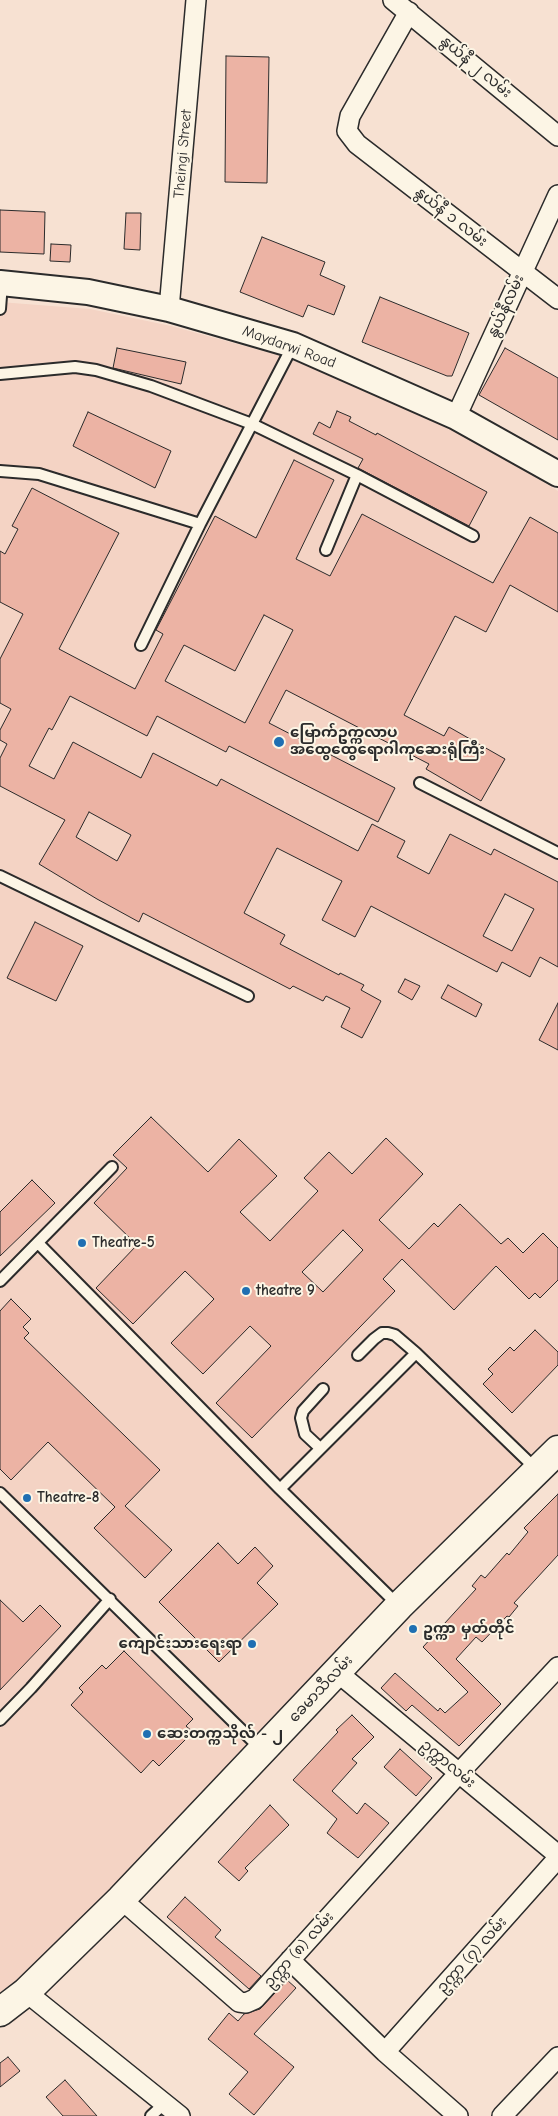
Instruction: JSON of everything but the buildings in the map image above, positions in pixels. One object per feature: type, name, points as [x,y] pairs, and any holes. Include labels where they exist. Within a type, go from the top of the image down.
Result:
[{"type":"main road","name":"ခေမာသီလမ်း","points":[[0,2012],[26,1992],[121,1899],[399,1606],[549,1463]]},
{"type":"street","name":"Theingi Street","points":[[170,309],[196,0]]},
{"type":"street","name":"နွယ်နီ ၂ လမ်း","points":[[392,0],[410,12],[558,136]]},
{"type":"street","name":"နွယ်နီ ၁ လမ်း","points":[[410,12],[350,116],[347,131],[357,144],[558,299]]},
{"type":"street","name":"နွယ်နီလမ်း","points":[[456,417],[558,195]]},
{"type":"street","name":"Maydarwi Road","points":[[1,283],[88,292],[170,309],[293,345],[456,417],[558,474]]},
{"type":"street","name":"ဥက္ကာ (၈) လမ်း","points":[[121,1899],[239,2002],[246,2003],[255,1999],[459,1773],[558,1667]]},
{"type":"street","name":"ဥက္ကာလမ်း","points":[[337,1672],[558,1856]]},
{"type":"street","name":"ဥက္ကာ (၇) လမ်း","points":[[385,2052],[558,1856]]},
{"type":"street","points":[[290,1960],[385,2052],[458,2116]]},
{"type":"street","points":[[26,1992],[158,2110],[180,2116]]},
{"type":"street","points":[[502,2116],[558,2057]]},
{"type":"lane","points":[[0,309],[1,283]]},
{"type":"lane","points":[[141,645],[200,524],[293,345]]},
{"type":"lane","points":[[0,374],[75,368],[96,370],[151,386],[252,424],[357,475],[473,536]]},
{"type":"lane","points":[[0,471],[39,474],[200,524]]},
{"type":"lane","points":[[326,550],[357,475]]},
{"type":"lane","points":[[420,783],[558,853]]},
{"type":"lane","points":[[0,876],[248,996]]},
{"type":"lane","points":[[0,1281],[112,1167]]},
{"type":"lane","points":[[38,1243],[280,1489],[399,1606]]},
{"type":"lane","points":[[358,1356],[382,1334],[388,1332],[395,1335],[549,1463]]},
{"type":"lane","points":[[280,1489],[416,1352]]},
{"type":"lane","points":[[320,1448],[305,1434],[301,1418],[303,1411],[323,1389]]},
{"type":"lane","points":[[0,1494],[110,1599],[263,1751]]},
{"type":"lane","points":[[0,1720],[32,1688],[110,1599]]},
{"type":"shaded area","points":[[0,302],[90,309],[171,326],[285,357],[443,421],[558,491],[558,1461],[14,2022],[0,2006]]},
{"type":"place","name":"မြောက်ဥက္ကလာပ အထွေထွေရောဂါကုဆေးရုံကြီး","points":[[279,742]]},
{"type":"place","name":"Theatre-5","points":[[82,1243]]},
{"type":"place","name":"theatre 9","points":[[246,1291]]},
{"type":"place","name":"Theatre-8","points":[[27,1498]]},
{"type":"place","name":"ဥက္ကာ မှတ်တိုင်","points":[[413,1629]]},
{"type":"place","name":"ကျောင်းသားရေးရာ","points":[[252,1644]]},
{"type":"place","name":"ဆေးတက္ကသိုလ် - ၂","points":[[147,1734]]}]
